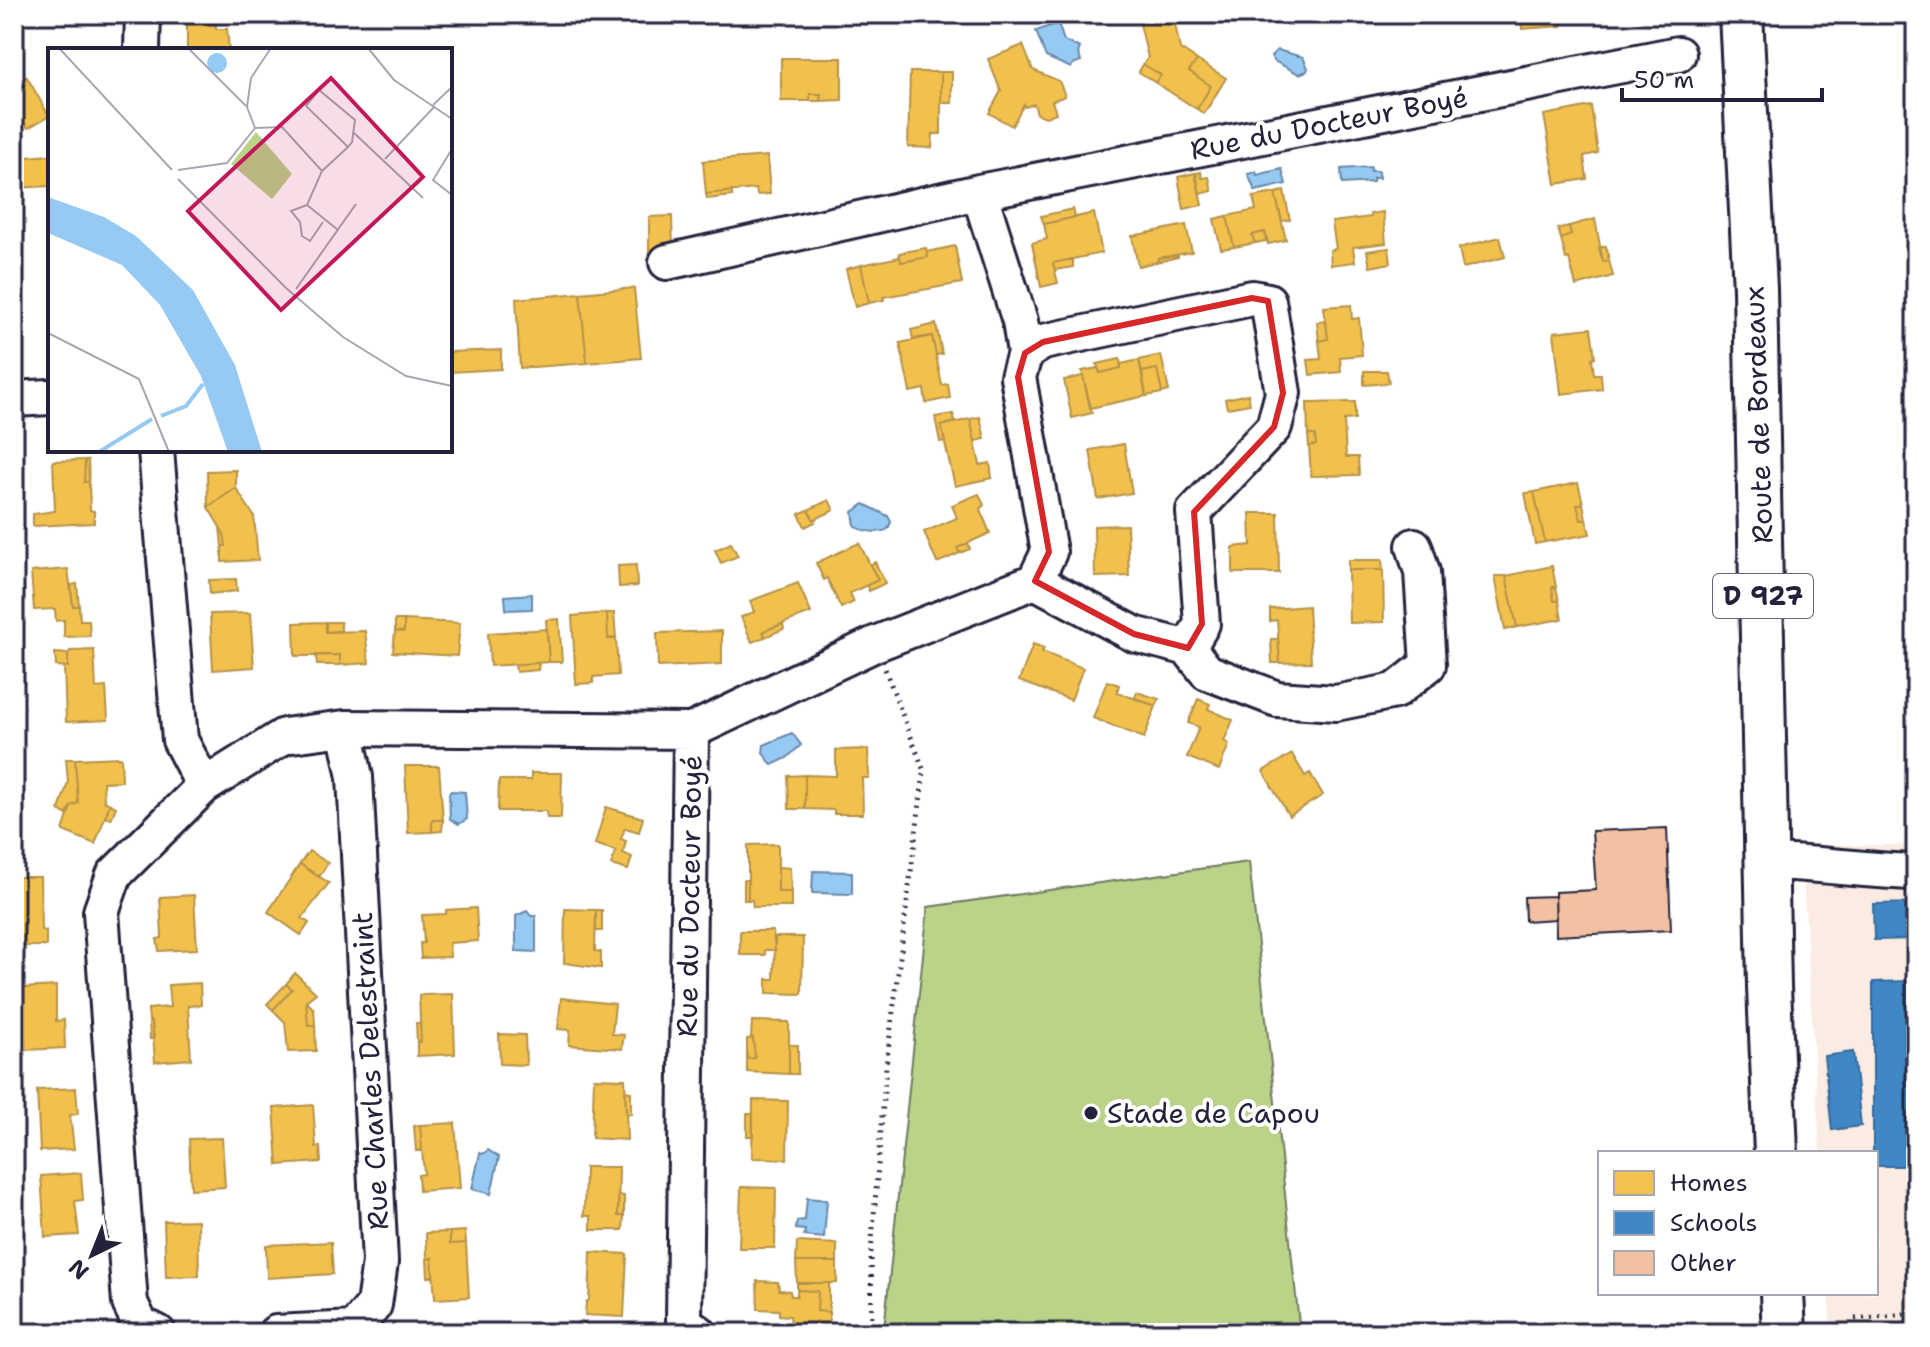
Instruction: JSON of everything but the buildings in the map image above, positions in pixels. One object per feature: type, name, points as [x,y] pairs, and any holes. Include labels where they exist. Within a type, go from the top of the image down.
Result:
[{"type":"main road","name":"Route de Bordeaux","points":[[1741,14],[1755,289],[1776,1151]]},
{"type":"main road","points":[[1782,1295],[1784,1333]]},
{"type":"street","points":[[142,48],[143,14]]},
{"type":"street","name":"Rue du Docteur Boyé","points":[[667,262],[979,192],[1678,54]]},
{"type":"street","points":[[979,192],[1020,321],[1025,353],[1018,377],[1049,552],[1035,581],[1134,634],[1188,648],[1207,672],[1277,699],[1336,703],[1395,691],[1428,665],[1422,572],[1414,546]]},
{"type":"street","points":[[1025,353],[1043,342],[1087,332],[1252,298],[1268,301],[1283,393],[1274,427],[1194,512],[1202,624],[1188,648]]},
{"type":"street","points":[[14,399],[48,397]]},
{"type":"street","points":[[156,452],[180,740],[204,786]]},
{"type":"street","name":"Rue du Docteur Boyé","points":[[699,1333],[684,1322],[691,731],[875,644],[1035,581]]},
{"type":"street","points":[[158,1333],[140,1324],[130,1303],[101,912],[114,875],[204,786],[284,736],[345,728],[691,731]]},
{"type":"street","name":"Rue Charles Delestraint","points":[[276,1333],[354,1329],[374,1305],[380,1262],[355,777],[345,728]]},
{"type":"street","points":[[1767,862],[1820,863],[1916,872]]},
{"type":"path","points":[[872,1333],[871,1253],[886,1066],[924,771],[875,644]]},
{"type":"path","points":[[1855,1319],[1916,1313]]},
{"type":"highlighted area","points":[[1252,298],[1268,301],[1283,393],[1274,427],[1194,512],[1202,624],[1188,648],[1134,634],[1035,581],[1049,552],[1018,377],[1025,353],[1043,342]]},
{"type":"shaded area","points":[[1819,845],[1916,845],[1916,1333],[1831,1333],[1828,1295],[1878,1295],[1878,1151],[1820,1151],[1803,878],[1821,872]]},
{"type":"green space","name":"Stade de Capou","points":[[1249,862],[1300,1333],[887,1333],[885,1320],[928,907]]},
{"type":"water","points":[[1058,23],[1064,41],[1080,48],[1081,61],[1071,68],[1046,57],[1036,31]]},
{"type":"water","points":[[1277,50],[1303,57],[1307,71],[1299,74],[1274,61],[1271,56]]},
{"type":"water","points":[[1371,167],[1371,171],[1378,171],[1379,178],[1373,178],[1373,182],[1342,184],[1341,169]]},
{"type":"water","points":[[1282,169],[1286,184],[1255,191],[1248,174]]},
{"type":"water","points":[[864,504],[888,516],[891,522],[888,529],[872,532],[855,526],[853,512]]},
{"type":"water","points":[[532,594],[532,609],[506,610],[505,596]]},
{"type":"water","points":[[792,733],[801,745],[787,758],[772,765],[763,753],[764,745]]},
{"type":"water","points":[[451,791],[465,792],[467,819],[459,824],[450,819]]},
{"type":"water","points":[[813,871],[852,872],[852,894],[812,893]]},
{"type":"water","points":[[527,911],[531,916],[536,916],[536,952],[516,951],[516,916]]},
{"type":"water","points":[[488,1150],[499,1157],[491,1194],[472,1189],[480,1153]]},
{"type":"water","points":[[807,1198],[827,1200],[824,1238],[804,1236],[805,1230],[796,1229],[797,1221],[805,1220]]},
{"type":"place","name":"Stade de Capou","points":[[1091,1113]]}]
